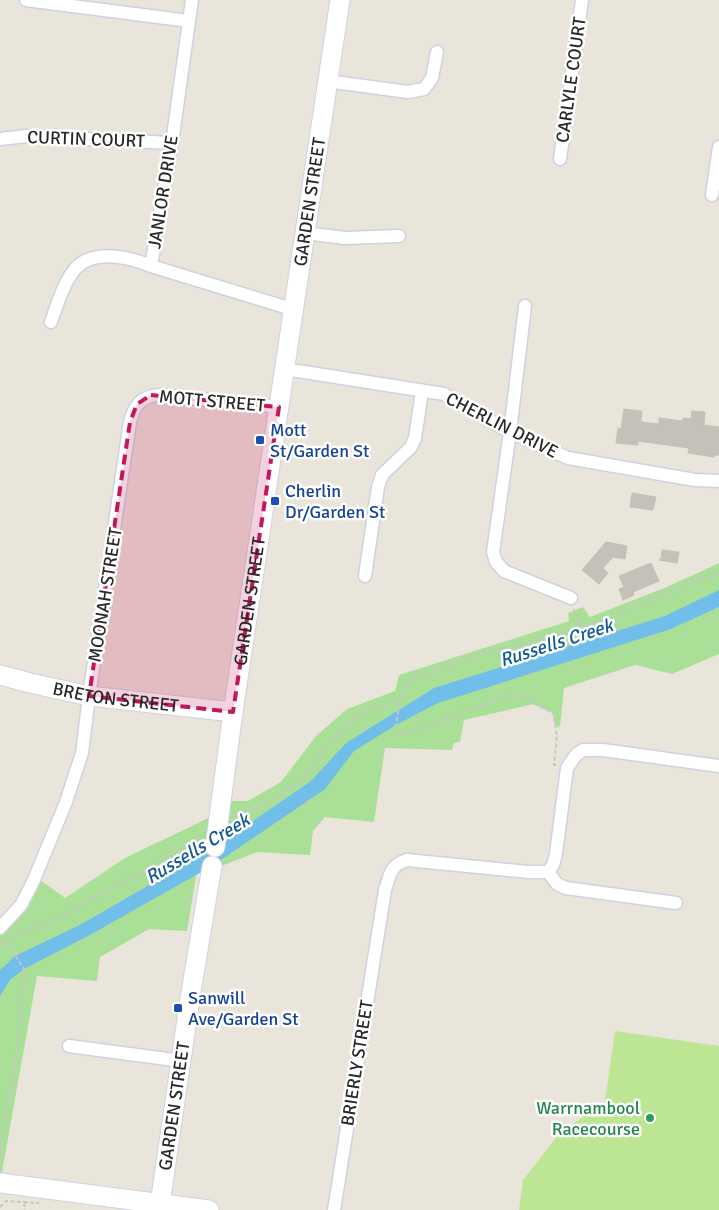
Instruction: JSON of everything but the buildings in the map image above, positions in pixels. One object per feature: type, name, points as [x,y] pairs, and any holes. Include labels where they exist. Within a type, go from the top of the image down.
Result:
[{"type":"street","points":[[26,0],[189,21]]},
{"type":"street","name":"JANLOR DRIVE","points":[[192,0],[172,143],[151,266],[295,310]]},
{"type":"street","name":"GARDEN STREET","points":[[160,1204],[340,0]]},
{"type":"street","name":"CARLYLE COURT","points":[[560,159],[582,0]]},
{"type":"street","points":[[327,81],[408,92],[424,90],[432,78],[438,52]]},
{"type":"street","name":"CURTIN COURT","points":[[0,139],[26,136],[172,143]]},
{"type":"street","points":[[712,195],[719,147]]},
{"type":"street","points":[[305,233],[345,238],[400,236]]},
{"type":"street","points":[[50,322],[67,281],[76,268],[92,258],[110,256],[131,258],[151,266]]},
{"type":"street","points":[[525,306],[510,432],[492,552],[496,562],[504,572],[571,598]]},
{"type":"street","name":"CHERLIN DRIVE","points":[[285,369],[444,394],[510,432],[568,458],[695,480],[719,481]]},
{"type":"street","points":[[365,576],[378,487],[382,475],[411,447],[415,438],[422,392]]},
{"type":"street","name":"MOTT STREET","points":[[130,422],[137,404],[151,395],[279,407]]},
{"type":"street","name":"MOONAH STREET","points":[[0,928],[21,904],[33,882],[66,802],[82,753],[130,422]]},
{"type":"street","name":"BRETON STREET","points":[[0,675],[89,696],[233,712]]},
{"type":"street","points":[[676,904],[566,888],[557,884],[548,872],[553,865],[556,854],[568,768],[576,755],[583,750],[603,750],[719,766]]},
{"type":"street","name":"BRIERLY STREET","points":[[334,1210],[385,890],[392,869],[399,863],[407,860],[528,872],[548,872]]},
{"type":"street","points":[[69,1046],[182,1061]]},
{"type":"street","points":[[0,1183],[209,1210]]},
{"type":"path","points":[[568,768],[554,765],[557,736],[553,713],[515,694],[405,732],[395,731],[400,700],[411,680],[480,655],[579,629],[719,572]]},
{"type":"path","points":[[571,598],[579,629]]},
{"type":"path","points":[[0,945],[52,921],[151,867],[198,839],[226,813],[235,814],[262,806],[301,780],[335,738],[360,715],[400,700]]},
{"type":"path","points":[[0,1164],[5,1114],[18,1045],[24,969],[6,942]]},
{"type":"highlighted area","points":[[151,395],[279,407],[233,712],[89,696],[130,422],[137,404]]},
{"type":"green space","points":[[719,563],[719,654],[672,674],[635,665],[564,688],[560,727],[555,726],[553,713],[534,704],[464,720],[460,742],[454,743],[452,750],[385,748],[374,822],[325,817],[313,831],[310,855],[257,852],[211,870],[197,870],[187,931],[149,929],[100,957],[97,981],[37,976],[0,1183],[0,928],[36,877],[65,898],[125,858],[219,813],[221,801],[248,801],[281,782],[316,736],[347,709],[395,691],[399,675],[569,621],[568,613],[583,607],[590,617],[667,587]]},
{"type":"green space","name":"Warrnambool Racecourse","points":[[615,1031],[719,1046],[719,1210],[519,1210],[523,1180],[559,1134],[605,1101]]},
{"type":"water","points":[[719,590],[719,607],[671,629],[438,703],[396,725],[354,751],[325,789],[212,866],[88,936],[24,969],[10,980],[0,996],[0,970],[15,956],[80,925],[215,847],[311,781],[346,743],[434,688],[665,616]]},
{"type":"place","name":"Mott St/Garden St","points":[[260,440]]},
{"type":"place","name":"Cherlin Dr/Garden St","points":[[275,501]]},
{"type":"place","name":"Sanwill Ave/Garden St","points":[[178,1008]]},
{"type":"place","name":"Warrnambool Racecourse","points":[[650,1118]]},
{"type":"water label","name":"Russells Creek","points":[[556,642]]},
{"type":"water label","name":"Russells Creek","points":[[197,848]]}]
